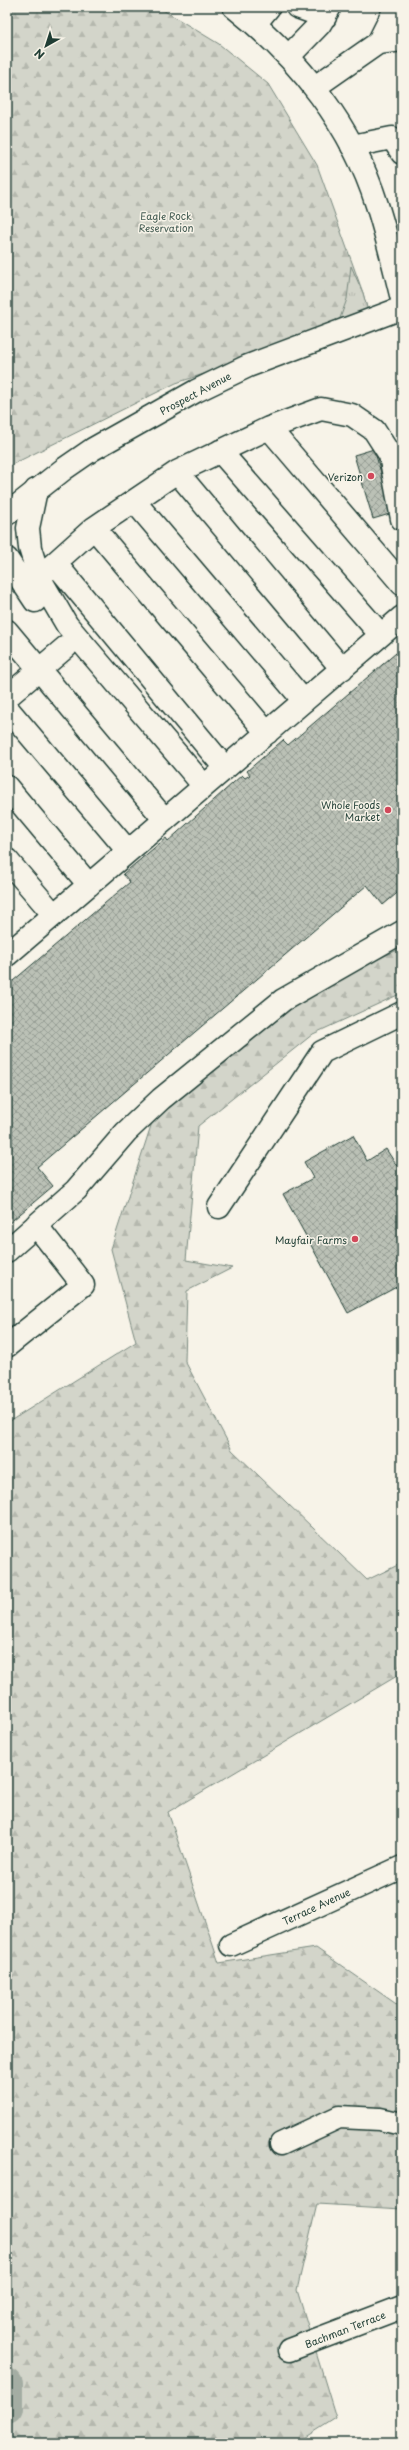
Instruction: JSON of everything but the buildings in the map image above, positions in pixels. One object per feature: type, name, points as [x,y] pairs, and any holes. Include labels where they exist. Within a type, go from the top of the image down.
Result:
[{"type":"main road","points":[[234,7],[255,24],[289,56],[315,87],[352,146],[377,204],[398,262],[402,299]]},
{"type":"main road","points":[[255,24],[269,7]]},
{"type":"main road","points":[[297,7],[328,12]]},
{"type":"main road","points":[[378,43],[396,7]]},
{"type":"main road","points":[[289,56],[328,12]]},
{"type":"main road","points":[[315,87],[378,43],[402,40]]},
{"type":"main road","points":[[352,146],[392,138],[402,153]]},
{"type":"main road","name":"Prospect Avenue","points":[[7,514],[36,490],[92,449],[196,391],[248,366],[402,308]]},
{"type":"main road","points":[[33,583],[94,528],[177,472],[269,428],[321,409],[352,415],[374,430],[390,454],[402,519]]},
{"type":"main road","points":[[269,428],[402,584]]},
{"type":"main road","points":[[220,451],[381,636]]},
{"type":"main road","points":[[177,472],[342,669]]},
{"type":"main road","points":[[36,490],[28,528],[33,583],[52,628],[66,647],[199,790]]},
{"type":"main road","points":[[134,501],[304,701]]},
{"type":"main road","points":[[94,528],[267,733]]},
{"type":"main road","points":[[7,559],[33,583],[199,790]]},
{"type":"main road","points":[[55,563],[225,768]]},
{"type":"main road","points":[[11,945],[54,915],[402,617]]},
{"type":"main road","points":[[7,631],[165,820]]},
{"type":"main road","points":[[7,697],[66,647]]},
{"type":"main road","points":[[7,708],[128,851]]},
{"type":"main road","points":[[7,787],[89,884]]},
{"type":"main road","points":[[7,860],[54,915]]},
{"type":"main road","points":[[7,1251],[76,1190],[126,1132],[161,1098],[283,1000],[402,932]]},
{"type":"main road","points":[[219,1207],[322,1052],[402,1013]]},
{"type":"main road","points":[[7,1346],[83,1284],[36,1225]]},
{"type":"main road","name":"Terrace Avenue","points":[[231,1945],[402,1867]]},
{"type":"main road","points":[[281,2144],[339,2118],[380,2119],[402,2124]]},
{"type":"main road","name":"Bachman Terrace","points":[[289,2350],[402,2307]]},
{"type":"green space","name":"Eagle Rock Reservation","points":[[7,7],[158,7],[219,44],[268,84],[317,165],[363,293],[370,320],[176,383],[7,467]]},
{"type":"green space","points":[[351,266],[363,293],[370,319],[335,332],[347,299]]},
{"type":"green space","points":[[402,948],[402,993],[313,1034],[198,1126],[186,1260],[232,1268],[187,1291],[185,1361],[232,1450],[367,1580],[402,1563],[402,1673],[168,1812],[219,1963],[316,1948],[402,2008],[402,2209],[317,2204],[297,2290],[336,2418],[297,2443],[7,2443],[7,1423],[136,1342],[111,1249],[157,1107],[276,1005]]},
{"type":"waterway","points":[[7,2384],[7,2408]]},
{"type":"place","name":"Verizon","points":[[371,476]]},
{"type":"place","name":"Whole Foods Market","points":[[388,810]]},
{"type":"place","name":"Mayfair Farms","points":[[355,1239]]}]
